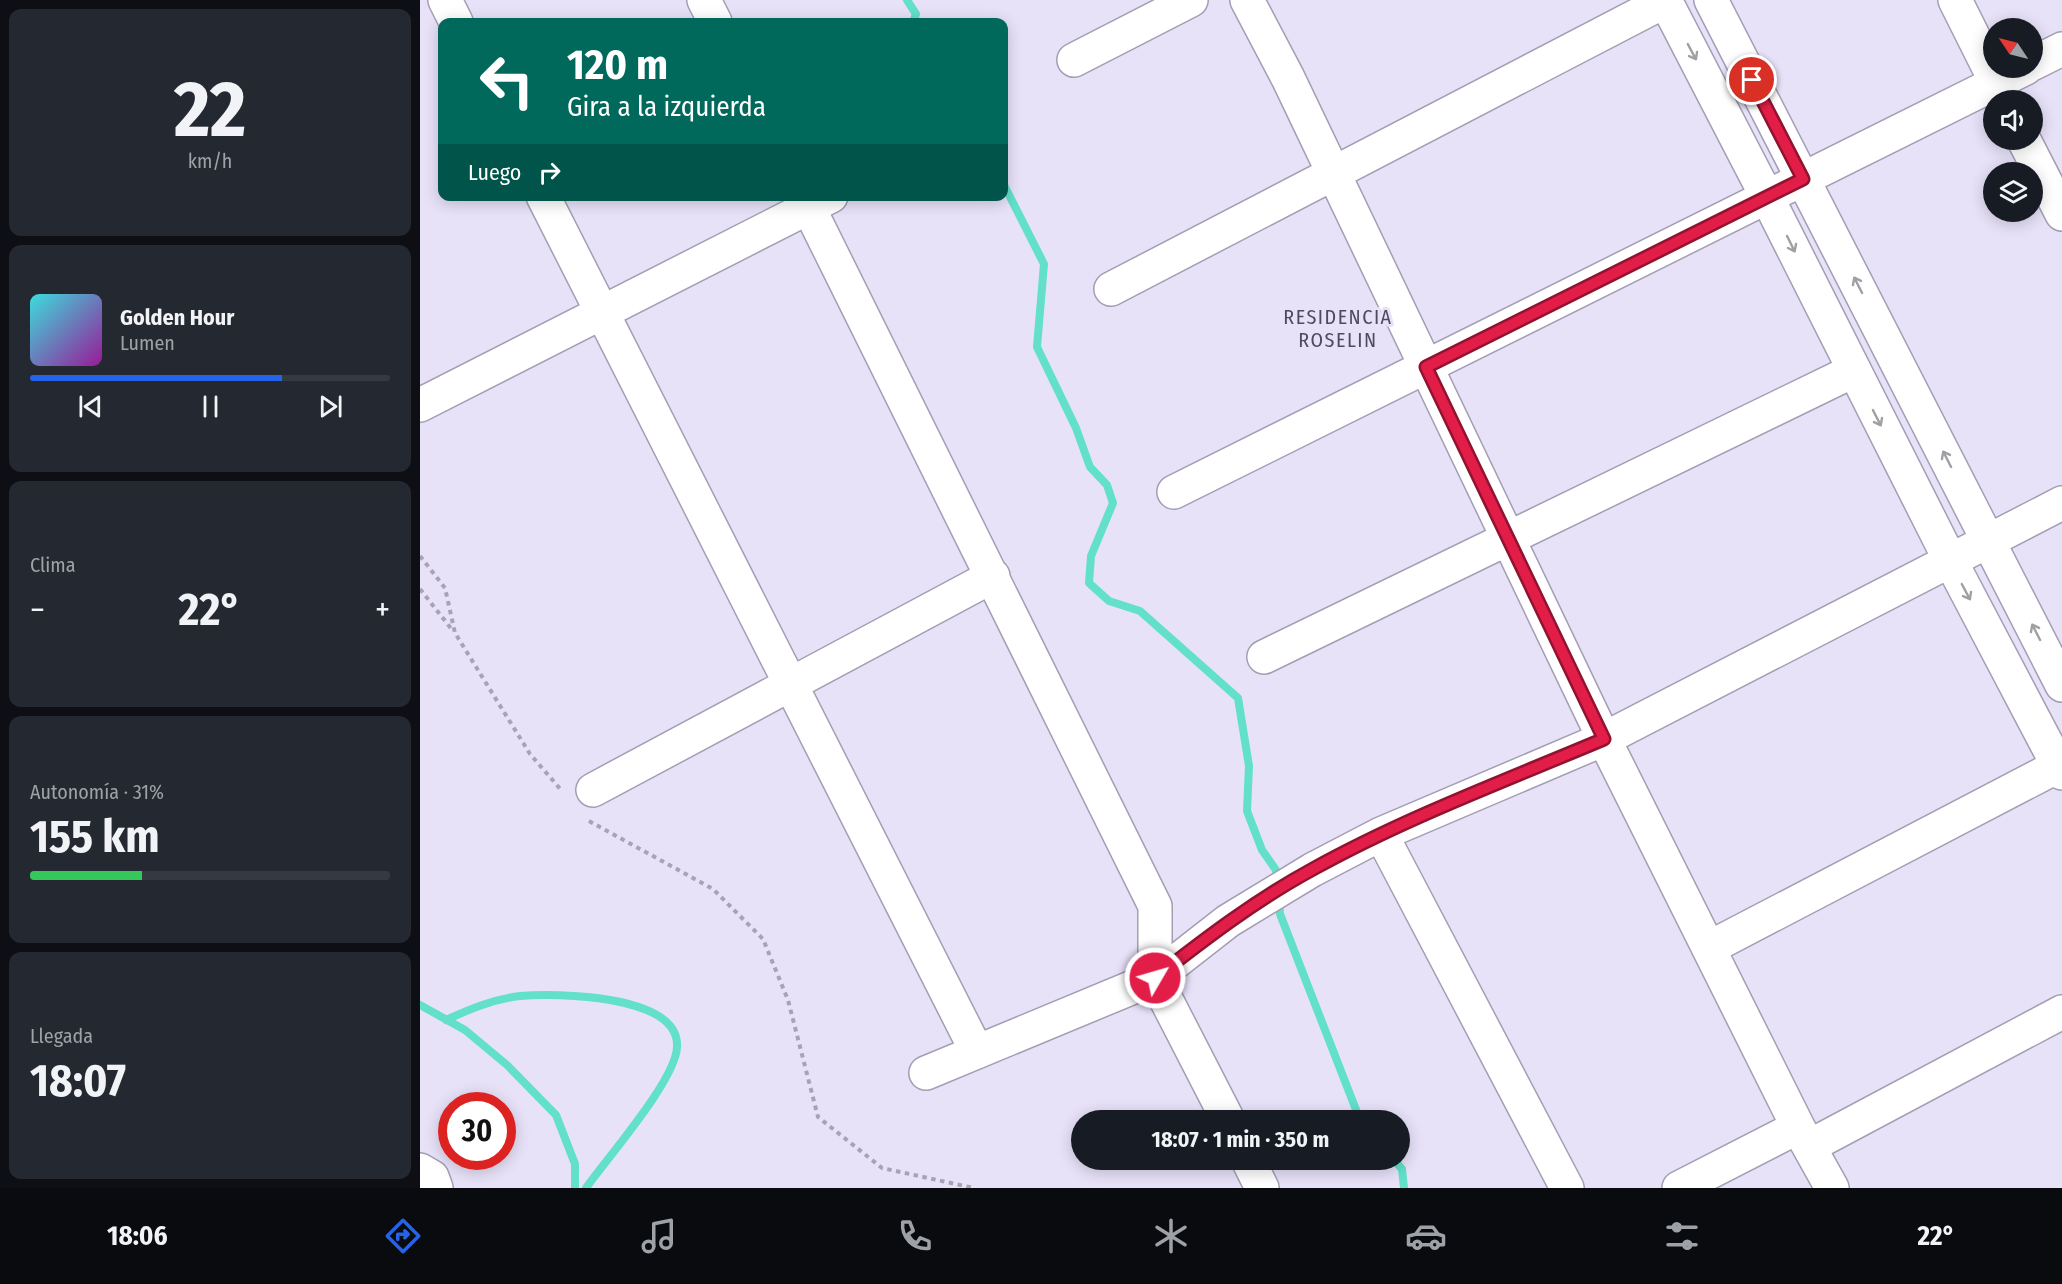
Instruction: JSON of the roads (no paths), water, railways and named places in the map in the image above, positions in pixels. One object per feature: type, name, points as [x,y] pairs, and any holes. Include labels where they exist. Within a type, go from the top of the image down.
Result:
[{"type":"street","points":[[445,0],[454,18]]},
{"type":"street","points":[[704,0],[713,18]]},
{"type":"street","points":[[1074,60],[1191,0]]},
{"type":"street","points":[[1247,0],[1333,173],[1604,739],[1804,1137],[1832,1188]]},
{"type":"street","points":[[1711,0],[2062,685]]},
{"type":"street","points":[[1955,0],[1999,90]]},
{"type":"street","points":[[1111,289],[1665,1],[1767,197],[1950,560],[2060,770],[1709,948]]},
{"type":"street","points":[[2043,58],[2062,49]]},
{"type":"street","points":[[2002,90],[2015,78]]},
{"type":"street","points":[[1174,492],[1803,179],[1983,100]]},
{"type":"street","points":[[2029,150],[2062,214]]},
{"type":"street","points":[[545,201],[977,1052]]},
{"type":"street","points":[[420,405],[601,313],[812,201]]},
{"type":"street","points":[[814,201],[993,576],[1155,906],[1155,978],[1223,1110]]},
{"type":"street","points":[[1264,657],[1853,371]]},
{"type":"street","points":[[926,1073],[1155,978],[1228,921],[1312,870],[1381,834],[1604,739],[2062,502]]},
{"type":"street","points":[[580,799],[993,576]]},
{"type":"street","points":[[1381,834],[1567,1188]]},
{"type":"street","points":[[1679,1188],[1804,1137],[2062,1012]]},
{"type":"street","points":[[420,1170],[432,1177],[436,1188]]},
{"type":"street","points":[[1253,1170],[1262,1188]]},
{"type":"waterway","points":[[907,0],[916,14],[914,18]]},
{"type":"waterway","points":[[1008,193],[1044,264],[1037,347],[1076,428],[1090,467],[1107,485],[1113,503],[1091,556],[1089,583],[1109,601],[1140,611],[1238,698],[1249,766],[1247,811],[1262,850],[1276,870],[1277,883]]},
{"type":"waterway","points":[[1279,899],[1280,914],[1356,1110]]},
{"type":"waterway","points":[[446,1020],[501,999],[560,995],[613,1000],[638,1007],[659,1016],[673,1029],[677,1047],[674,1061],[665,1079],[639,1119],[586,1188]]},
{"type":"waterway","points":[[420,1005],[465,1030],[507,1065],[556,1115],[575,1164],[575,1188]]},
{"type":"waterway","points":[[1402,1170],[1404,1188]]},
{"type":"district","name":"RESIDENCIA ROSELIN","points":[[1338,328]]}]
